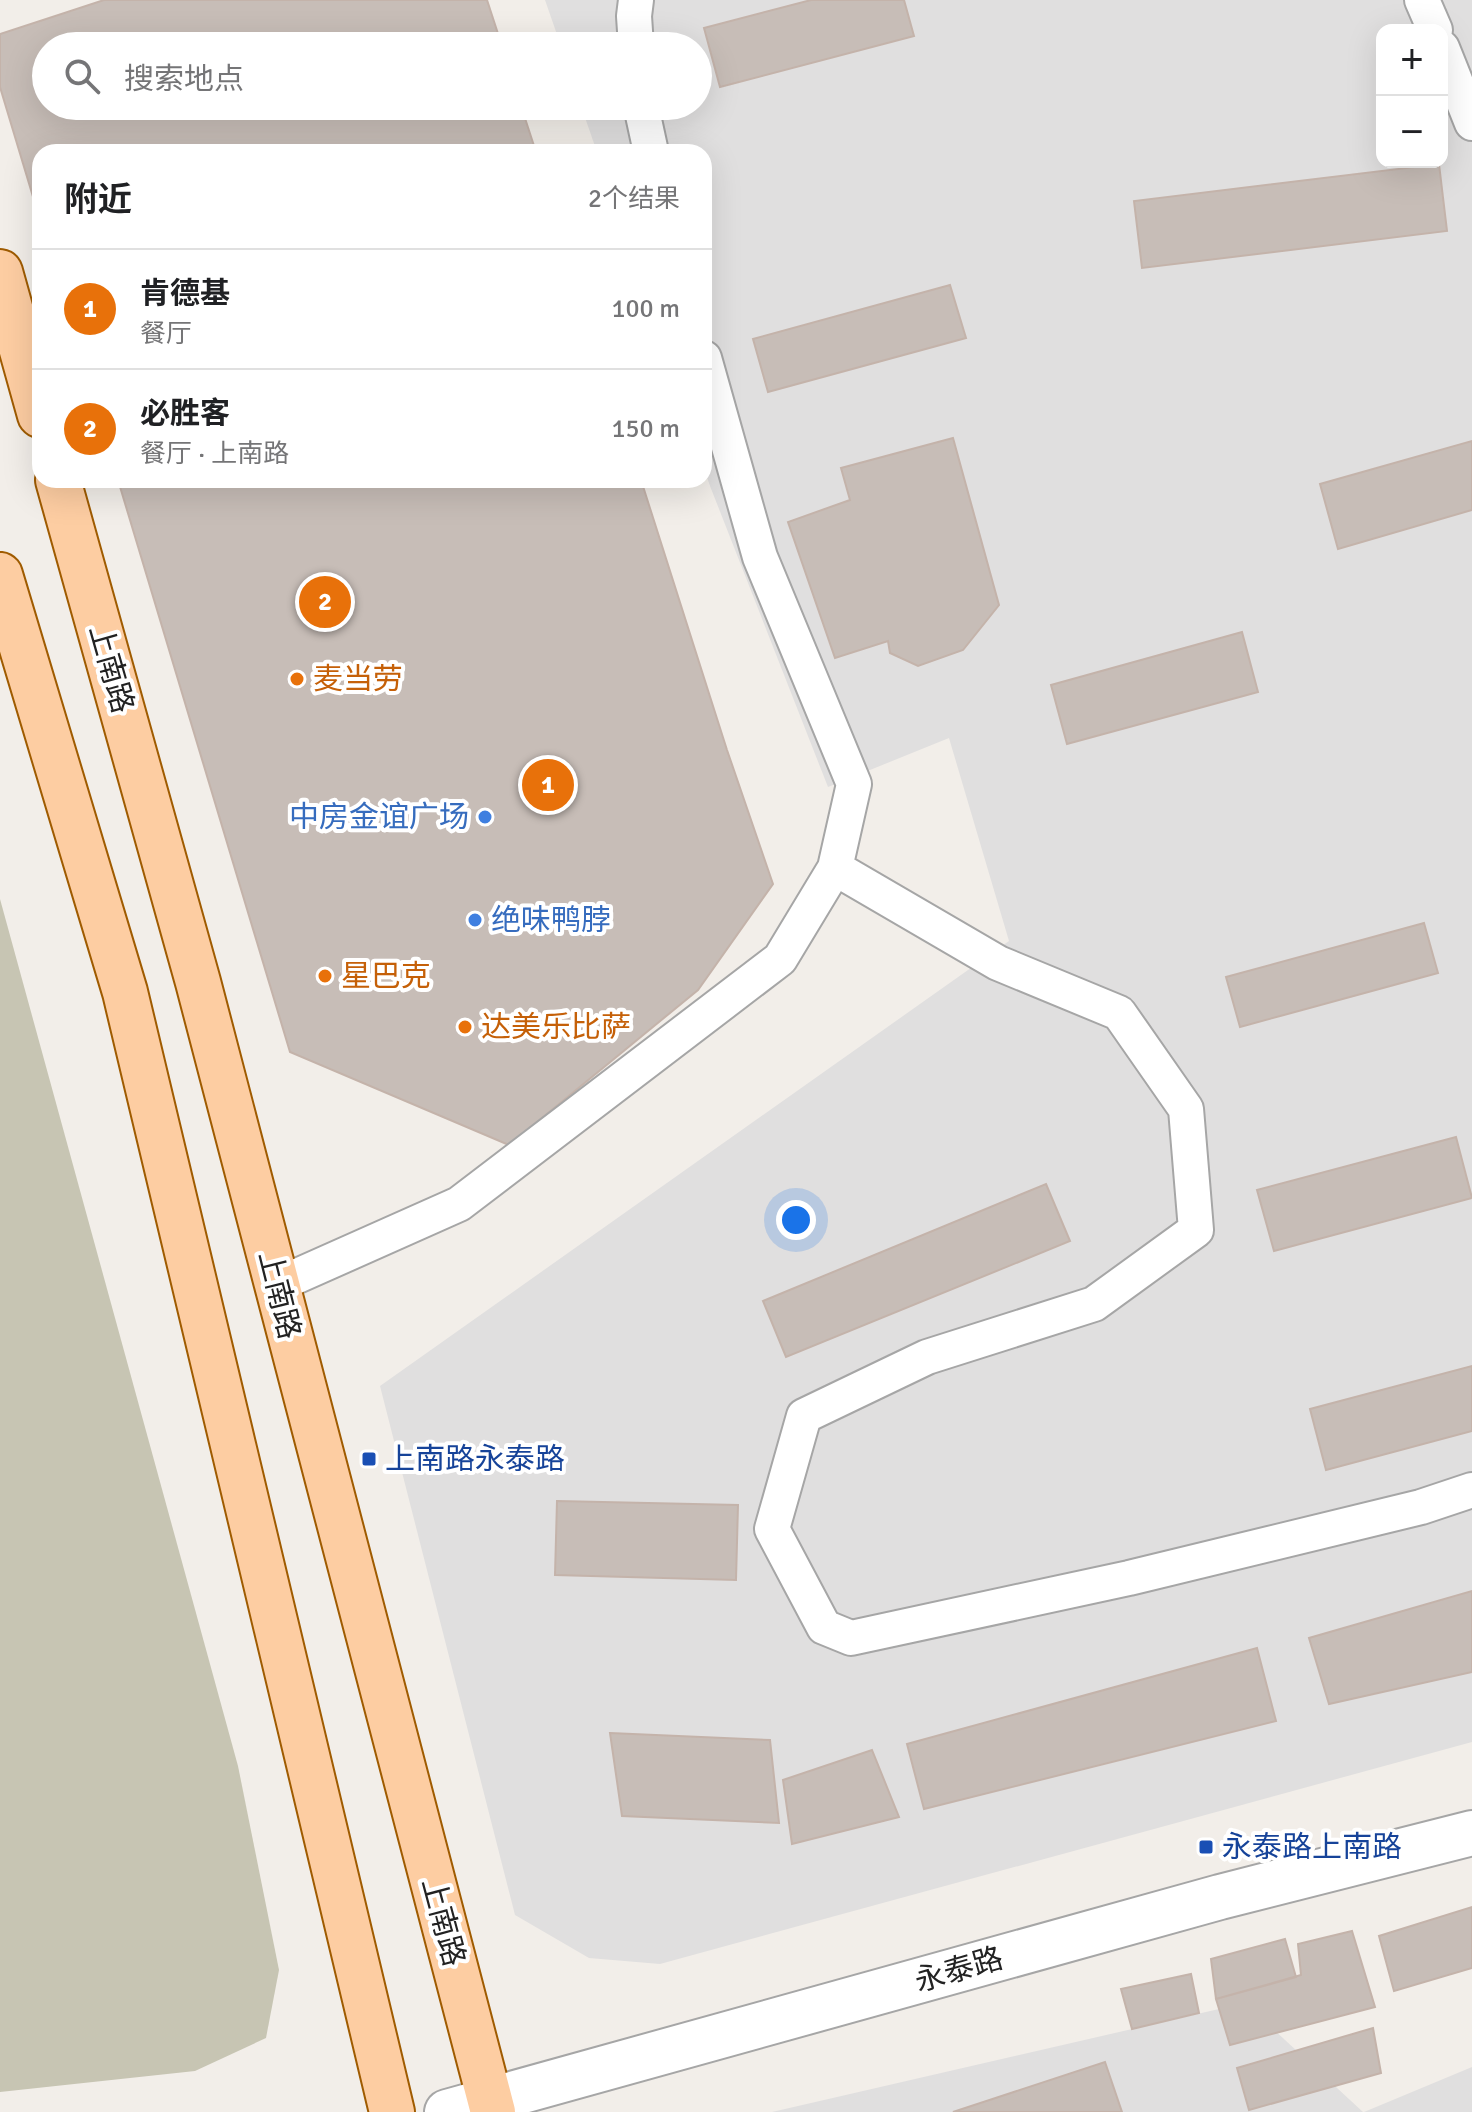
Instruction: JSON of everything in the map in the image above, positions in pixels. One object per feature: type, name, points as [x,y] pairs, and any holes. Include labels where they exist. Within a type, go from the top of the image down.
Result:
[{"type":"main road","points":[[0,272],[32,386]]},
{"type":"main road","name":"上南路","points":[[60,488],[198,982],[491,2106]]},
{"type":"main road","points":[[0,575],[125,992],[392,2112]]},
{"type":"street","points":[[635,32],[636,0]]},
{"type":"street","points":[[1422,0],[1432,24]]},
{"type":"street","points":[[1448,63],[1472,123]]},
{"type":"street","points":[[644,120],[649,144]]},
{"type":"street","points":[[277,1285],[459,1204],[780,959],[835,868],[854,784],[760,557],[712,386]]},
{"type":"street","points":[[835,868],[998,963],[1119,1013],[1186,1109],[1196,1230],[1094,1304],[927,1357],[804,1416],[772,1529],[824,1627],[851,1638],[1145,1574],[1421,1507],[1472,1490]]},
{"type":"street","name":"永泰路","points":[[447,2112],[491,2106],[1220,1897],[1472,1833]]},
{"type":"shaded area","points":[[545,0],[1472,0],[1472,1742],[660,1964],[589,1958],[515,1915],[380,1386],[1009,941],[949,738],[828,787],[711,488],[712,144],[594,144],[586,120],[712,120],[712,32],[556,32]]},
{"type":"shaded area","points":[[0,899],[238,1766],[279,1970],[266,2038],[195,2071],[0,2092]]},
{"type":"shaded area","points":[[1245,2003],[1363,2112],[772,2112]]},
{"type":"shaded area","points":[[1472,2067],[1472,2112],[1364,2112]]},
{"type":"building","points":[[104,0],[487,0],[497,32],[32,32],[32,120],[526,120],[533,144],[32,144],[32,193],[0,87],[0,34]]},
{"type":"building","points":[[811,0],[904,0],[914,36],[720,87],[712,58],[712,32],[705,32],[704,28]]},
{"type":"building","points":[[1406,168],[1439,168],[1447,231],[1142,268],[1134,201]]},
{"type":"building","points":[[950,285],[966,338],[768,392],[753,339]]},
{"type":"building","points":[[953,438],[999,605],[963,650],[918,666],[890,653],[888,641],[835,658],[788,522],[850,500],[841,468]]},
{"type":"building","points":[[1472,441],[1472,510],[1338,549],[1320,484]]},
{"type":"building","name":"中房金谊广场","points":[[120,488],[644,488],[773,884],[698,990],[509,1145],[290,1052]]},
{"type":"building","points":[[1242,632],[1258,692],[1067,744],[1051,685]]},
{"type":"building","points":[[1424,923],[1438,973],[1240,1027],[1226,977]]},
{"type":"building","points":[[1456,1137],[1472,1198],[1274,1251],[1257,1190]]},
{"type":"building","points":[[1046,1184],[1070,1241],[786,1357],[763,1301]]},
{"type":"building","points":[[1472,1366],[1472,1431],[1326,1470],[1310,1409]]},
{"type":"building","points":[[557,1501],[738,1505],[736,1580],[555,1575]]},
{"type":"building","points":[[1472,1591],[1472,1672],[1329,1704],[1309,1638]]},
{"type":"building","points":[[1257,1648],[1276,1721],[924,1809],[907,1744]]},
{"type":"building","points":[[610,1733],[770,1740],[779,1823],[622,1816]]},
{"type":"building","points":[[872,1750],[899,1817],[792,1844],[783,1780]]},
{"type":"building","points":[[1472,1907],[1472,1968],[1394,1991],[1379,1936]]},
{"type":"building","points":[[1352,1931],[1375,2007],[1230,2045],[1216,1999],[1301,1975],[1298,1944]]},
{"type":"building","points":[[1285,1939],[1296,1977],[1216,1999],[1211,1959]]},
{"type":"building","points":[[1191,1974],[1199,2013],[1132,2029],[1121,1989]]},
{"type":"building","points":[[1373,2028],[1381,2073],[1249,2110],[1237,2068]]},
{"type":"building","points":[[1105,2062],[1122,2112],[953,2112]]},
{"type":"place","name":"必胜客","points":[[325,602]]},
{"type":"place","name":"麦当劳","points":[[297,679]]},
{"type":"place","name":"肯德基","points":[[548,785]]},
{"type":"place","name":"中房金谊广场","points":[[485,817]]},
{"type":"place","name":"绝味鸭脖","points":[[475,920]]},
{"type":"place","name":"星巴克","points":[[325,976]]},
{"type":"place","name":"达美乐比萨","points":[[465,1027]]},
{"type":"place","name":"上南路永泰路","points":[[369,1459]]},
{"type":"place","name":"永泰路上南路","points":[[1206,1847]]}]
